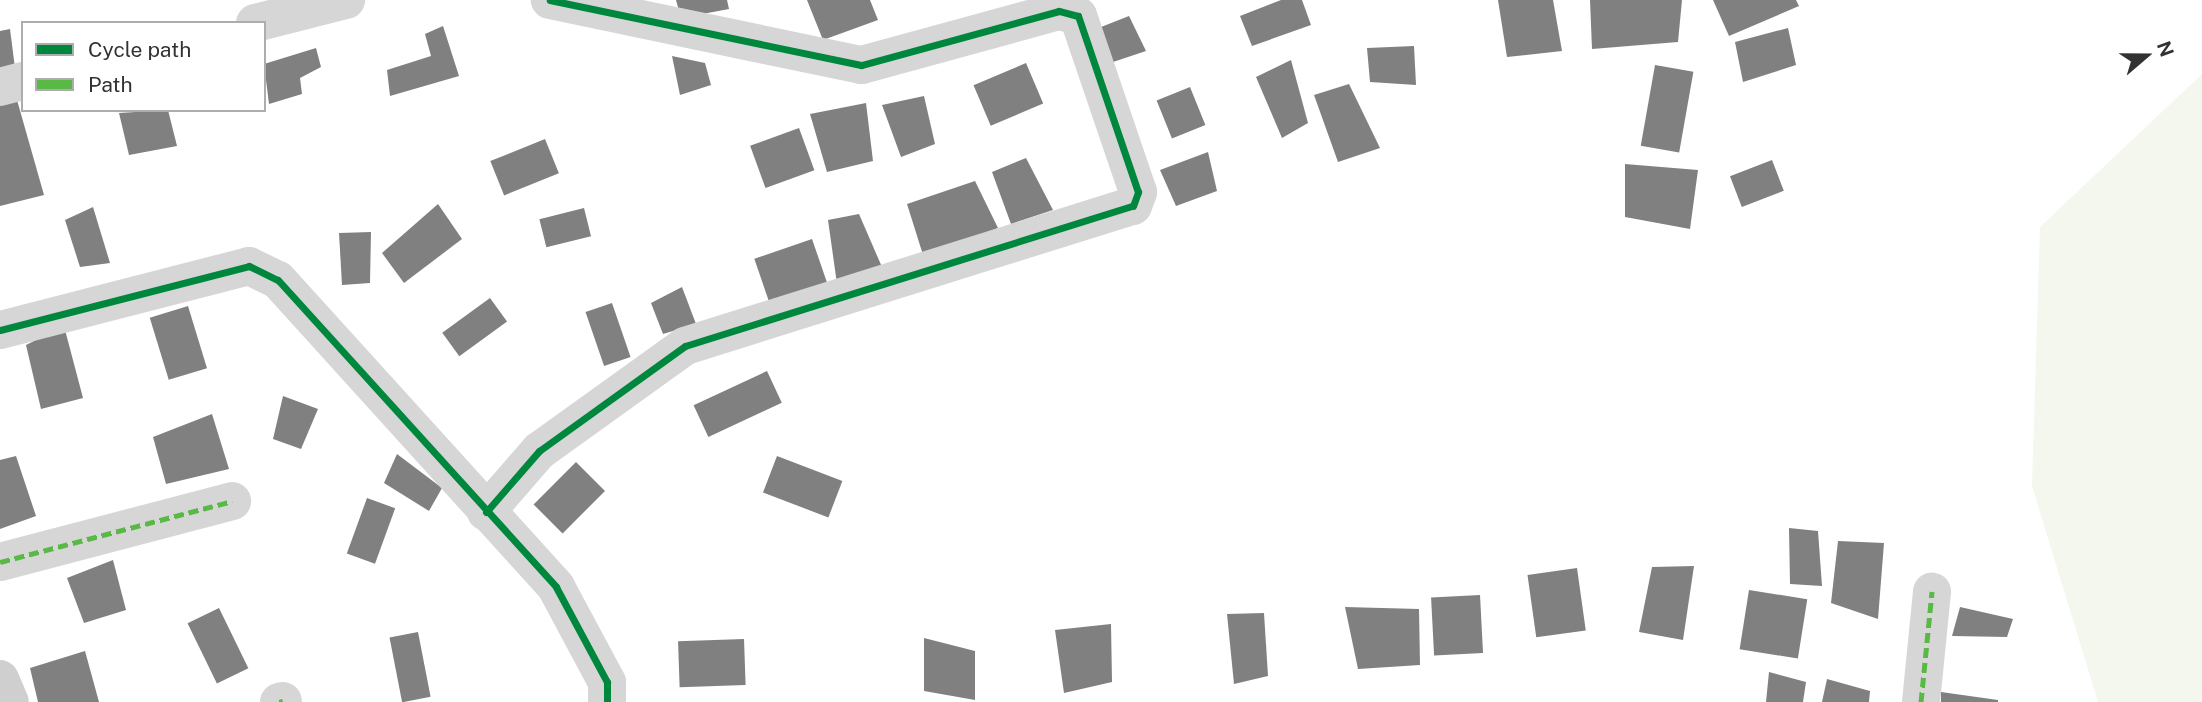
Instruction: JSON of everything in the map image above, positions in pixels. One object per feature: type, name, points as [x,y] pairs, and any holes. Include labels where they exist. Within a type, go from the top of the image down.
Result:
[{"type":"street","points":[[264,21],[346,0]]},
{"type":"street","points":[[486,512],[539,451],[685,346],[1133,206],[1138,192],[1078,16],[1059,11],[861,65],[550,0]]},
{"type":"street","points":[[0,87],[21,82]]},
{"type":"street","points":[[0,330],[248,267],[278,280],[556,587],[607,682],[607,702]]},
{"type":"street","points":[[0,562],[232,501]]},
{"type":"street","points":[[1921,702],[1931,592]]},
{"type":"street","points":[[0,679],[10,702]]},
{"type":"shaded area","points":[[2202,74],[2202,702],[2098,702],[2032,486],[2040,227]]},
{"type":"building","points":[[676,0],[727,0],[729,9],[681,18]]},
{"type":"building","points":[[807,0],[870,0],[878,20],[823,40]]},
{"type":"building","points":[[1281,0],[1302,0],[1311,25],[1252,46],[1240,16]]},
{"type":"building","points":[[1498,0],[1553,0],[1562,51],[1507,57]]},
{"type":"building","points":[[1590,0],[1682,0],[1678,42],[1592,49]]},
{"type":"building","points":[[1713,0],[1796,0],[1799,6],[1729,36]]},
{"type":"building","points":[[1129,16],[1146,51],[1110,63],[1096,29]]},
{"type":"building","points":[[443,26],[459,76],[390,96],[387,70],[431,56],[425,34]]},
{"type":"building","points":[[1788,28],[1796,65],[1743,82],[1735,42]]},
{"type":"building","points":[[10,29],[15,68],[0,71],[0,31]]},
{"type":"building","points":[[1414,46],[1416,85],[1370,82],[1367,48]]},
{"type":"building","points":[[316,48],[321,67],[300,78],[302,94],[269,104],[266,63]]},
{"type":"building","points":[[672,56],[705,63],[711,85],[680,95]]},
{"type":"building","points":[[1291,60],[1308,123],[1282,138],[1256,77]]},
{"type":"building","points":[[1026,63],[1043,104],[991,126],[974,85]]},
{"type":"building","points":[[1655,65],[1693,72],[1679,153],[1641,146]]},
{"type":"building","points":[[1349,84],[1380,148],[1338,162],[1314,95]]},
{"type":"building","points":[[1190,87],[1205,125],[1172,139],[1157,100]]},
{"type":"building","points":[[924,96],[935,144],[901,157],[882,105]]},
{"type":"building","points":[[17,100],[44,195],[0,206],[0,105]]},
{"type":"building","points":[[866,103],[873,161],[827,172],[810,114]]},
{"type":"building","points":[[168,112],[177,146],[129,155],[119,113]]},
{"type":"building","points":[[799,128],[814,170],[766,188],[750,146]]},
{"type":"building","points":[[545,139],[559,173],[504,195],[490,161]]},
{"type":"building","points":[[1208,152],[1217,191],[1176,206],[1160,170]]},
{"type":"building","points":[[1026,158],[1053,210],[1011,224],[992,172]]},
{"type":"building","points":[[1772,160],[1784,191],[1742,207],[1730,176]]},
{"type":"building","points":[[1625,164],[1698,170],[1690,229],[1625,217]]},
{"type":"building","points":[[975,181],[998,228],[924,258],[907,204]]},
{"type":"building","points":[[438,204],[462,239],[404,283],[382,253]]},
{"type":"building","points":[[93,207],[110,263],[80,267],[65,220]]},
{"type":"building","points":[[584,208],[591,236],[546,247],[539,219]]},
{"type":"building","points":[[859,214],[885,274],[837,284],[828,220]]},
{"type":"building","points":[[371,232],[370,283],[342,285],[339,233]]},
{"type":"building","points":[[812,239],[828,286],[771,306],[754,259]]},
{"type":"building","points":[[682,287],[696,324],[663,334],[651,303]]},
{"type":"building","points":[[490,298],[507,321],[459,356],[442,333]]},
{"type":"building","points":[[612,303],[631,357],[604,366],[586,312]]},
{"type":"building","points":[[188,306],[207,368],[169,380],[150,318]]},
{"type":"building","points":[[64,326],[83,398],[41,409],[26,345]]},
{"type":"building","points":[[767,371],[782,403],[708,437],[694,405]]},
{"type":"building","points":[[283,396],[318,409],[301,449],[273,439]]},
{"type":"building","points":[[212,414],[229,469],[166,484],[153,437]]},
{"type":"building","points":[[397,454],[442,488],[429,511],[384,483]]},
{"type":"building","points":[[16,456],[36,516],[0,529],[0,460]]},
{"type":"building","points":[[777,456],[842,481],[828,517],[763,492]]},
{"type":"building","points":[[576,462],[605,491],[563,533],[534,504]]},
{"type":"building","points":[[367,498],[395,508],[375,564],[347,553]]},
{"type":"building","points":[[1789,528],[1818,531],[1822,586],[1790,584]]},
{"type":"building","points":[[1838,541],[1884,543],[1878,619],[1831,603]]},
{"type":"building","points":[[113,560],[126,610],[84,623],[67,578]]},
{"type":"building","points":[[1694,566],[1683,640],[1639,632],[1652,567]]},
{"type":"building","points":[[1577,568],[1586,630],[1536,637],[1527,575]]},
{"type":"building","points":[[1749,590],[1807,599],[1798,658],[1740,649]]},
{"type":"building","points":[[1480,595],[1483,653],[1434,655],[1431,598]]},
{"type":"building","points":[[1345,607],[1419,609],[1420,665],[1358,669]]},
{"type":"building","points":[[1960,607],[2013,619],[2007,637],[1952,636]]},
{"type":"building","points":[[219,608],[248,668],[217,684],[188,623]]},
{"type":"building","points":[[1264,613],[1268,676],[1234,684],[1227,614]]},
{"type":"building","points":[[1111,624],[1112,682],[1064,693],[1055,630]]},
{"type":"building","points":[[418,632],[431,697],[402,702],[390,638]]},
{"type":"building","points":[[924,638],[975,651],[975,700],[924,691]]},
{"type":"building","points":[[744,639],[746,685],[680,687],[678,641]]},
{"type":"building","points":[[85,651],[99,702],[38,702],[30,668]]},
{"type":"building","points":[[1769,672],[1806,682],[1803,702],[1766,702]]},
{"type":"building","points":[[1827,679],[1870,691],[1869,702],[1822,702]]},
{"type":"building","points":[[1941,692],[1998,700],[1998,702],[1941,702]]},
{"type":"marked path","points":[[0,562],[232,501]]},
{"type":"marked path","points":[[1921,702],[1932,592]]},
{"type":"marked path","points":[[279,702],[283,701]]},
{"type":"cycle path","points":[[486,512],[539,451],[685,346],[1133,206],[1138,192],[1078,16],[1059,11],[861,65],[550,0]]},
{"type":"cycle path","points":[[0,330],[249,266],[278,280],[556,587],[607,682],[607,702]]}]
